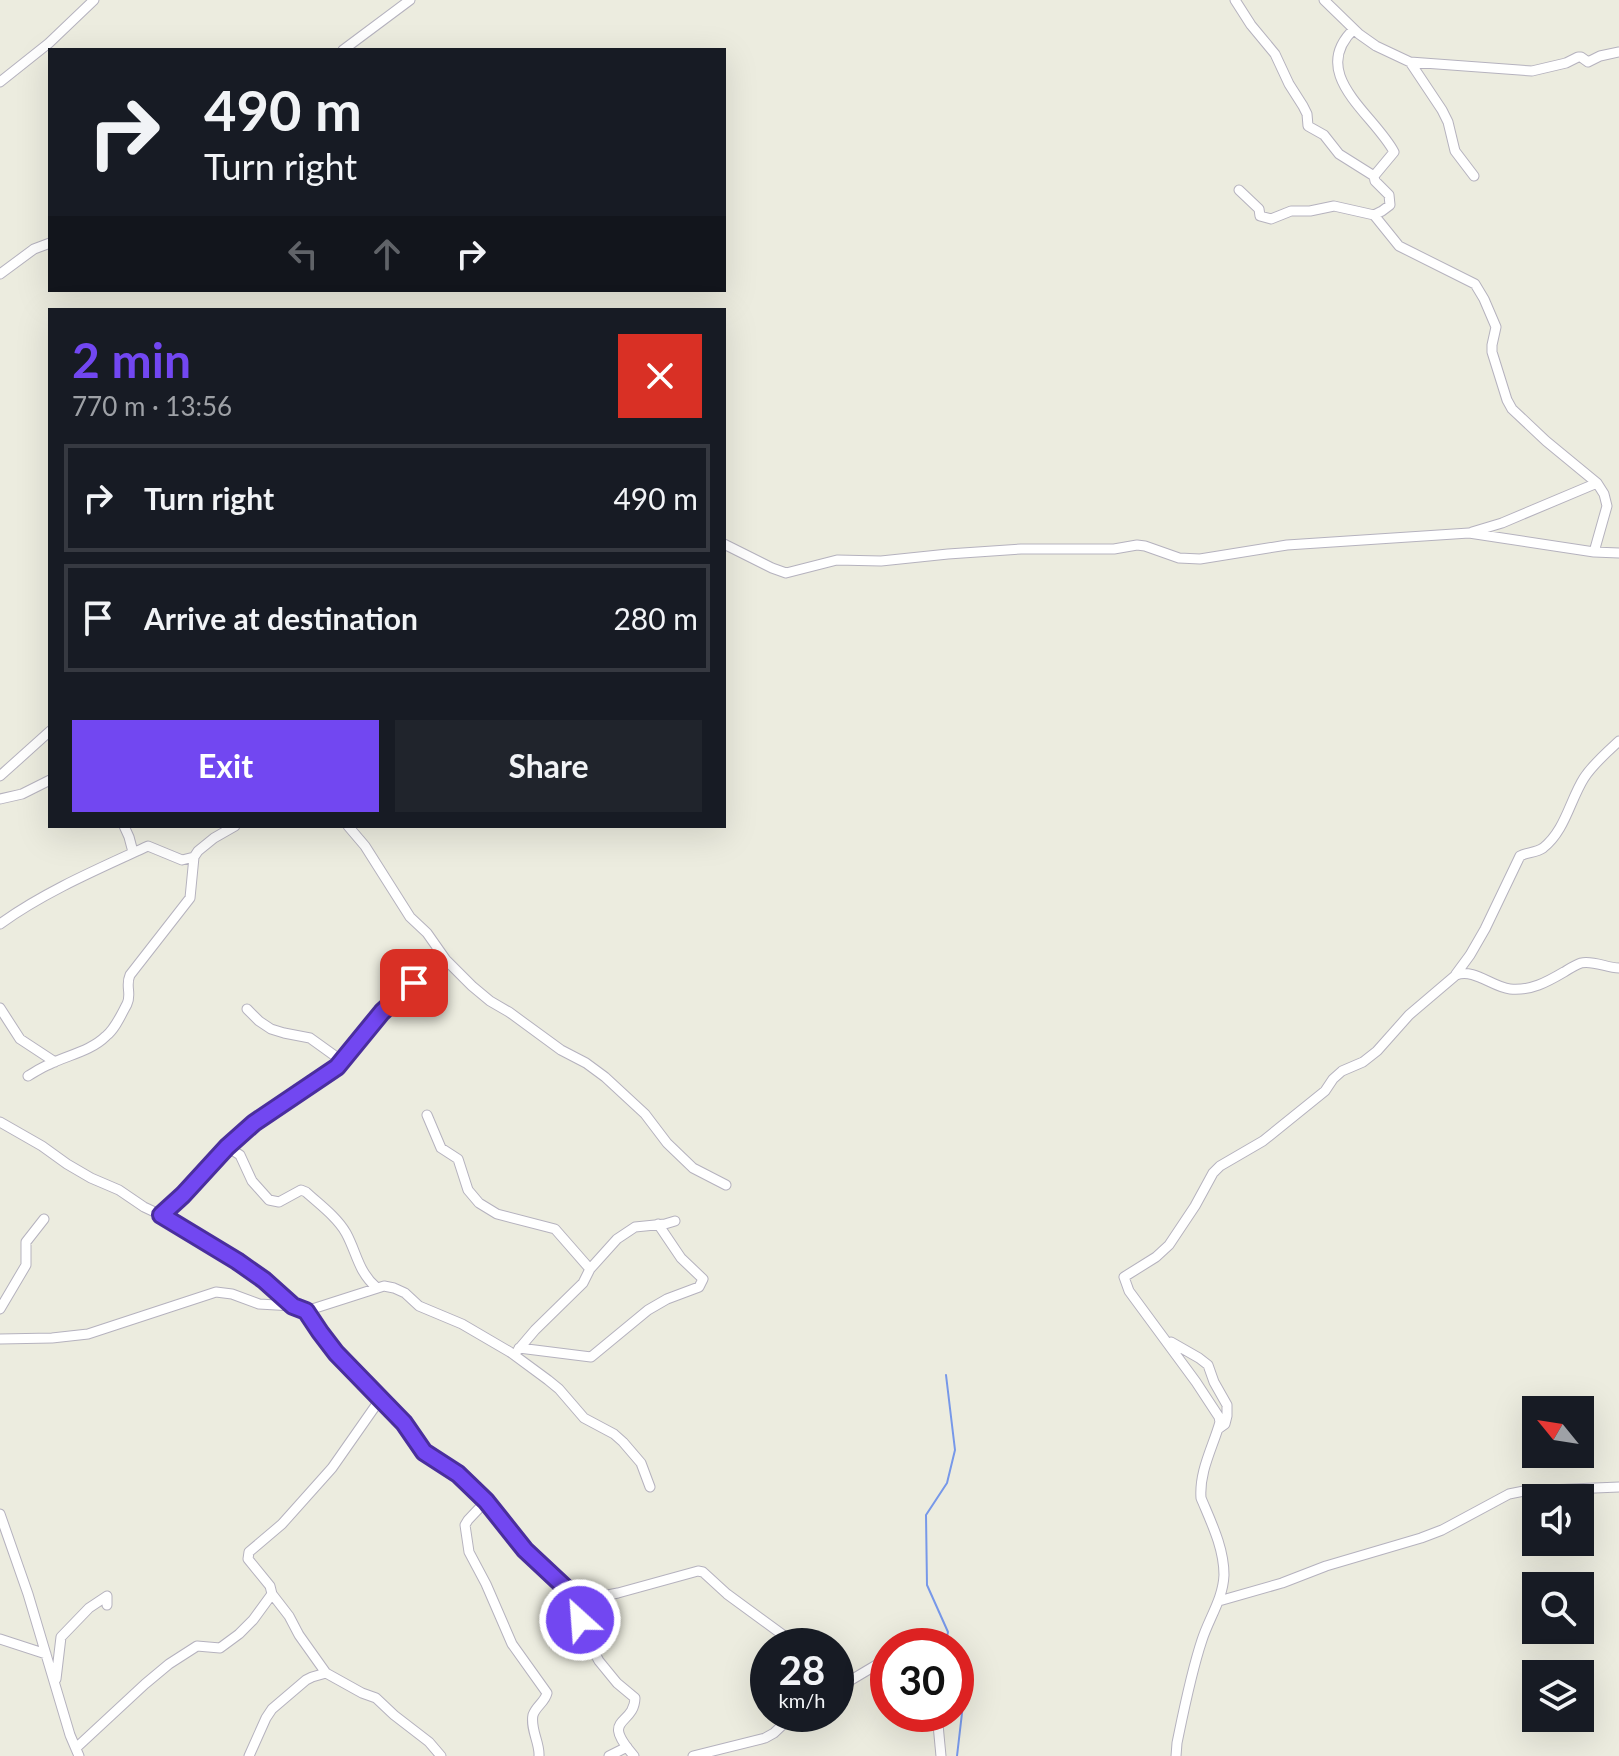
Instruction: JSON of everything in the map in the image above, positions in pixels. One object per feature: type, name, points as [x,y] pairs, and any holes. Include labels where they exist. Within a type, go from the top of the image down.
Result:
[{"type":"street","points":[[0,82],[49,43],[94,0]]},
{"type":"street","points":[[346,48],[410,0]]},
{"type":"street","points":[[1235,0],[1275,54],[1307,114],[1308,126],[1324,135],[1339,154],[1374,176],[1389,195],[1389,206],[1374,215]]},
{"type":"street","points":[[1324,0],[1376,46],[1410,62],[1532,71],[1578,57],[1588,62],[1619,52]]},
{"type":"street","points":[[1354,29],[1339,47],[1337,55],[1343,81],[1351,99],[1394,152],[1374,176]]},
{"type":"street","points":[[1410,62],[1442,110],[1455,151],[1474,176]]},
{"type":"street","points":[[1239,190],[1264,218],[1334,206],[1374,215],[1399,246],[1475,284],[1496,327],[1492,352],[1512,409],[1597,483],[1604,494],[1607,506],[1594,552]]},
{"type":"street","points":[[0,274],[34,249],[48,244]]},
{"type":"street","points":[[1469,533],[1502,523],[1597,483]]},
{"type":"street","points":[[726,545],[786,573],[837,560],[881,561],[1021,549],[1145,546],[1179,558],[1200,559],[1287,545],[1469,533],[1619,553]]},
{"type":"street","points":[[0,776],[48,733]]},
{"type":"street","points":[[1176,1756],[1194,1665],[1202,1637],[1219,1601],[1224,1578],[1223,1558],[1201,1498],[1208,1454],[1218,1429],[1219,1417],[1129,1291],[1125,1275],[1150,1262],[1169,1245],[1220,1166],[1263,1141],[1325,1091],[1342,1071],[1363,1062],[1377,1051],[1409,1015],[1456,975],[1485,929],[1520,856],[1535,852],[1547,844],[1560,826],[1584,777],[1619,741]]},
{"type":"street","points":[[0,799],[22,794],[48,781]]},
{"type":"street","points":[[125,828],[133,852]]},
{"type":"street","points":[[28,1076],[72,1056],[110,1032],[128,1002],[130,975],[190,898],[194,857],[214,838],[232,828]]},
{"type":"street","points":[[350,828],[365,846],[410,917],[427,933],[446,960],[490,1001],[605,1077],[645,1114],[667,1143],[693,1168],[726,1185]]},
{"type":"street","points":[[0,924],[62,886],[148,846],[182,860],[194,857]]},
{"type":"street","points":[[161,1215],[197,1182],[227,1147],[254,1123],[326,1076],[382,1012],[446,960]]},
{"type":"street","points":[[1456,975],[1467,973],[1496,986],[1512,989],[1534,987],[1580,963],[1619,968]]},
{"type":"street","points":[[0,1008],[20,1039],[55,1062]]},
{"type":"street","points":[[247,1009],[271,1029],[310,1038],[342,1061]]},
{"type":"street","points":[[427,1115],[441,1148],[458,1159],[468,1190],[479,1203],[497,1214],[555,1229],[590,1269]]},
{"type":"street","points":[[0,1122],[237,1261],[293,1306]]},
{"type":"street","points":[[227,1147],[240,1155],[252,1181],[269,1200],[279,1202],[301,1190],[330,1214],[345,1232],[367,1280],[377,1288]]},
{"type":"street","points":[[0,1309],[26,1265],[26,1242],[44,1219]]},
{"type":"street","points":[[516,1352],[583,1283],[590,1269],[617,1239],[635,1227],[675,1221]]},
{"type":"street","points":[[0,1339],[88,1334],[216,1292],[259,1304],[293,1306],[306,1311],[384,1286],[405,1293],[419,1306],[462,1324],[510,1352],[591,1357],[648,1310],[699,1287],[703,1279],[681,1258],[658,1224]]},
{"type":"street","points":[[306,1311],[336,1353],[404,1423],[424,1452],[458,1474],[486,1501],[525,1550],[571,1593],[584,1633],[599,1661],[617,1683],[635,1698],[634,1707],[619,1726],[619,1733],[634,1756]]},
{"type":"street","points":[[1166,1340],[1208,1365],[1227,1405],[1225,1424],[1218,1429]]},
{"type":"street","points":[[516,1352],[559,1389],[584,1418],[623,1442],[641,1463],[650,1487]]},
{"type":"street","points":[[381,1398],[332,1468],[282,1524],[249,1552],[248,1559],[270,1586],[272,1594],[323,1670],[376,1698],[429,1742],[441,1756]]},
{"type":"street","points":[[1219,1601],[1432,1534],[1509,1494],[1619,1487]]},
{"type":"street","points":[[486,1501],[465,1525],[469,1552],[512,1644],[547,1693],[547,1698],[533,1716],[539,1756]]},
{"type":"street","points":[[0,1514],[78,1752],[169,1664],[197,1646],[220,1648],[253,1620],[272,1594]]},
{"type":"street","points":[[572,1597],[592,1598],[694,1571],[703,1572],[773,1628]]},
{"type":"street","points":[[56,1687],[61,1637],[89,1608],[106,1596],[109,1598],[107,1605]]},
{"type":"street","points":[[0,1639],[46,1654]]},
{"type":"street","points":[[249,1756],[272,1709],[323,1670]]},
{"type":"street","points":[[693,1756],[765,1738],[775,1732]]},
{"type":"street","points":[[939,1732],[941,1756]]},
{"type":"street","points":[[609,1756],[627,1747]]},
{"type":"waterway","points":[[946,1375],[955,1450],[947,1483],[926,1515],[927,1585],[946,1628]]},
{"type":"waterway","points":[[957,1756],[960,1732]]},
{"type":"route","points":[[414,983],[382,1012],[337,1067],[254,1123],[161,1215],[237,1261],[293,1306],[306,1311],[336,1353],[404,1423],[424,1452],[458,1474],[486,1501],[525,1550],[571,1593],[580,1620]]}]
